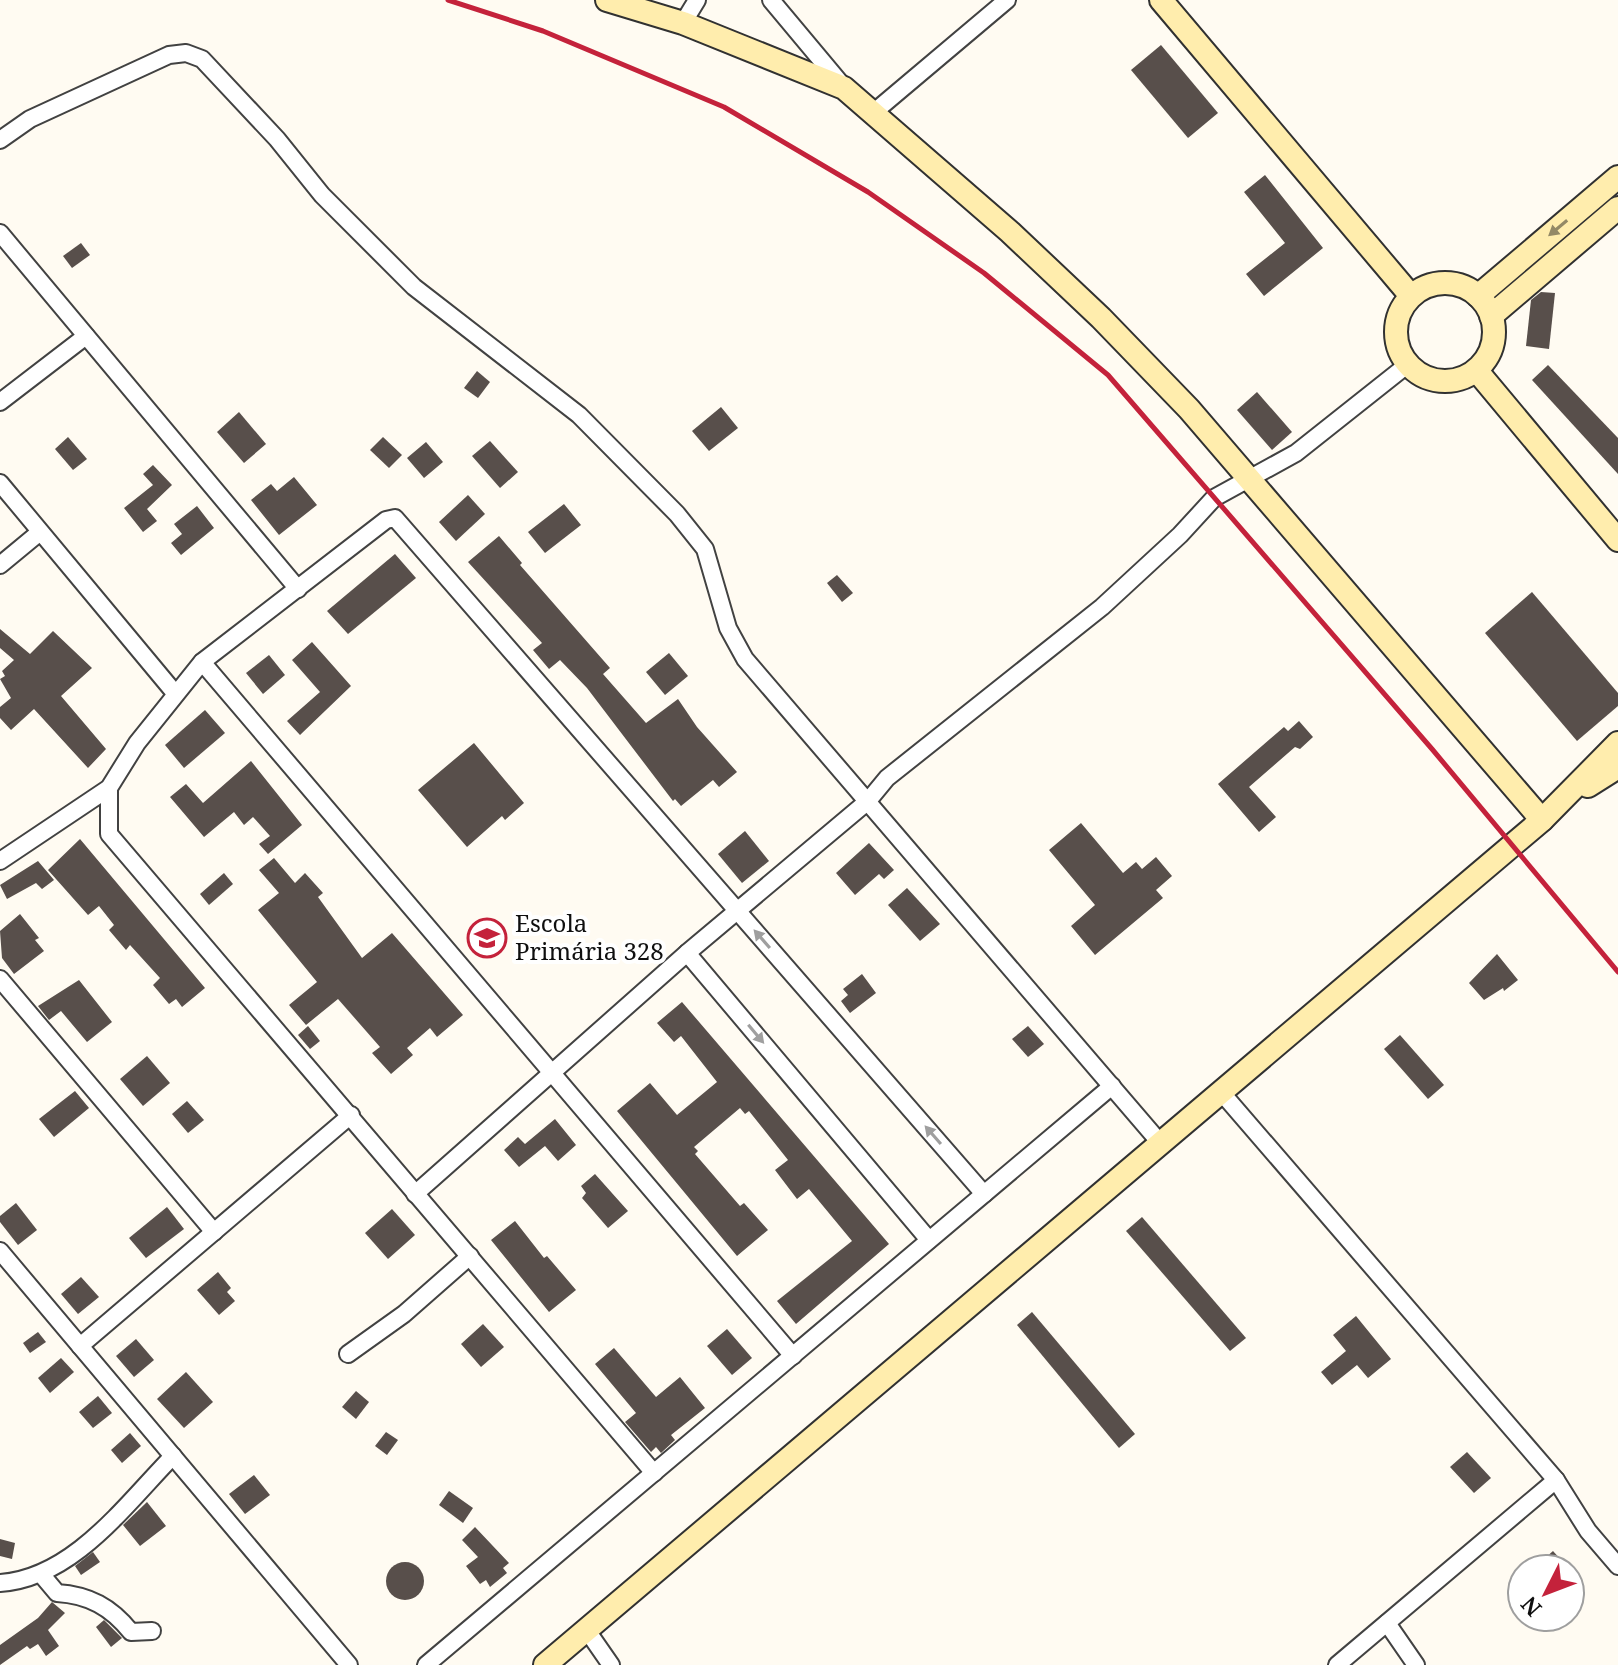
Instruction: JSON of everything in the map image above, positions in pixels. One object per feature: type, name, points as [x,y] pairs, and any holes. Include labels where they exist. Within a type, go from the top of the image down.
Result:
[{"type":"street","points":[[607,0],[683,23],[844,88]]},
{"type":"street","points":[[683,23],[697,0]]},
{"type":"street","points":[[771,0],[844,88],[1101,318],[1189,409],[1248,480],[1548,814]]},
{"type":"street","points":[[873,113],[1007,0]]},
{"type":"street","points":[[1161,0],[1411,296]]},
{"type":"street","points":[[0,140],[30,119],[169,55],[186,53],[202,59],[277,139],[322,195],[414,287],[579,415],[677,514],[705,549],[728,628],[745,659],[1162,1145]]},
{"type":"street","points":[[1478,296],[1618,177]]},
{"type":"street","points":[[1491,316],[1618,208]]},
{"type":"street","points":[[0,233],[298,589]]},
{"type":"street","points":[[1444,283],[1462,286],[1478,296],[1491,316],[1494,336],[1489,355],[1477,371],[1453,382],[1428,379],[1407,365],[1396,342],[1397,317],[1411,296],[1426,286],[1444,283]]},
{"type":"street","points":[[0,402],[86,336]]},
{"type":"street","points":[[415,1194],[687,953],[868,801],[887,778],[1102,607],[1180,535],[1214,498],[1296,453],[1407,365]]},
{"type":"street","points":[[1477,371],[1618,540]]},
{"type":"street","points":[[0,483],[174,692]]},
{"type":"street","points":[[0,861],[109,788],[174,692],[202,662],[386,520],[395,518],[984,1194]]},
{"type":"street","points":[[0,565],[40,532]]},
{"type":"street","points":[[202,662],[793,1356]]},
{"type":"street","points":[[545,1665],[1162,1145],[1548,814],[1618,743]]},
{"type":"street","points":[[1548,814],[1618,767]]},
{"type":"street","points":[[109,788],[109,834],[654,1473]]},
{"type":"street","points":[[687,953],[929,1240]]},
{"type":"street","points":[[0,979],[214,1232]]},
{"type":"street","points":[[426,1665],[1112,1086]]},
{"type":"street","points":[[1222,1093],[1556,1480],[1588,1531],[1618,1566]]},
{"type":"street","points":[[80,1346],[351,1115]]},
{"type":"street","points":[[0,1251],[349,1665]]},
{"type":"street","points":[[348,1354],[404,1314],[470,1256]]},
{"type":"street","points":[[0,1583],[41,1574],[74,1553],[173,1456]]},
{"type":"street","points":[[1337,1665],[1556,1480]]},
{"type":"street","points":[[41,1574],[57,1593],[85,1597],[110,1608],[131,1632],[152,1631]]},
{"type":"street","points":[[1387,1623],[1416,1665]]},
{"type":"street","points":[[586,1629],[611,1665]]},
{"type":"building","points":[[1161,45],[1218,113],[1188,138],[1131,70]]},
{"type":"building","points":[[1265,175],[1323,248],[1264,296],[1246,274],[1285,243],[1244,192]]},
{"type":"building","points":[[81,243],[90,255],[72,268],[63,256]]},
{"type":"building","points":[[1541,292],[1555,293],[1549,349],[1526,346],[1531,300]]},
{"type":"building","points":[[1548,365],[1618,438],[1618,474],[1532,380]]},
{"type":"building","points":[[477,371],[490,382],[478,398],[464,388]]},
{"type":"building","points":[[1257,392],[1292,432],[1272,450],[1237,410]]},
{"type":"building","points":[[721,407],[738,428],[709,451],[692,431]]},
{"type":"building","points":[[239,412],[266,444],[244,463],[217,432]]},
{"type":"building","points":[[68,437],[87,459],[73,470],[55,449]]},
{"type":"building","points":[[383,437],[402,455],[389,468],[370,450]]},
{"type":"building","points":[[490,441],[518,472],[500,488],[472,456]]},
{"type":"building","points":[[426,442],[443,462],[424,478],[407,458]]},
{"type":"building","points":[[153,465],[172,485],[147,509],[157,521],[143,532],[124,508],[153,485],[143,474]]},
{"type":"building","points":[[294,477],[317,505],[279,535],[251,500],[271,484],[277,491]]},
{"type":"building","points":[[468,495],[485,514],[456,541],[439,522]]},
{"type":"building","points":[[564,504],[581,525],[545,553],[528,532]]},
{"type":"building","points":[[197,506],[214,528],[181,555],[171,543],[182,534],[174,524]]},
{"type":"building","points":[[499,536],[522,563],[520,565],[610,668],[603,674],[646,723],[678,699],[697,727],[737,772],[719,787],[713,780],[681,806],[675,799],[673,801],[587,688],[560,660],[549,669],[533,650],[542,643],[468,562]]},
{"type":"building","points":[[395,554],[416,578],[348,634],[327,611]]},
{"type":"building","points":[[837,575],[853,593],[842,602],[827,583]]},
{"type":"building","points":[[1532,592],[1618,693],[1618,706],[1577,741],[1485,633]]},
{"type":"building","points":[[0,629],[30,654],[53,631],[92,668],[61,696],[106,749],[88,768],[34,709],[11,730],[0,718],[0,707],[11,698],[0,679],[5,676],[2,671],[14,660],[0,648]]},
{"type":"building","points":[[312,642],[351,686],[300,735],[287,721],[320,692],[292,660]]},
{"type":"building","points":[[669,653],[688,676],[665,695],[646,672]]},
{"type":"building","points":[[269,655],[285,675],[263,694],[246,673]]},
{"type":"building","points":[[205,710],[225,733],[184,768],[165,745]]},
{"type":"building","points":[[1299,721],[1313,737],[1300,749],[1295,747],[1249,787],[1276,817],[1259,832],[1218,784],[1284,727],[1288,731]]},
{"type":"building","points":[[474,743],[524,803],[505,820],[502,816],[467,847],[418,790]]},
{"type":"building","points":[[251,761],[302,825],[268,854],[259,844],[270,836],[253,817],[244,825],[234,812],[204,837],[170,797],[186,784],[203,803]]},
{"type":"building","points":[[1081,823],[1123,873],[1136,862],[1142,869],[1156,857],[1172,876],[1156,890],[1163,898],[1095,955],[1071,926],[1095,905],[1049,850]]},
{"type":"building","points":[[745,831],[769,861],[742,883],[718,854]]},
{"type":"building","points":[[80,839],[205,988],[182,1007],[176,999],[169,1004],[153,985],[160,978],[130,945],[126,950],[109,930],[114,925],[99,906],[88,915],[48,870]]},
{"type":"building","points":[[869,843],[894,870],[884,879],[879,874],[855,895],[836,873]]},
{"type":"building","points":[[274,858],[295,883],[305,873],[323,893],[318,897],[362,958],[392,933],[463,1015],[437,1037],[430,1028],[407,1048],[413,1055],[391,1074],[372,1053],[380,1047],[338,999],[306,1025],[289,1005],[317,982],[258,910],[279,893],[259,870]]},
{"type":"building","points":[[38,861],[54,880],[42,889],[36,883],[7,899],[0,885]]},
{"type":"building","points":[[224,873],[233,884],[209,905],[200,894]]},
{"type":"building","points":[[907,888],[940,924],[920,941],[888,905]]},
{"type":"building","points":[[20,914],[39,938],[35,940],[44,951],[14,974],[2,958],[0,931]]},
{"type":"building","points":[[1497,954],[1518,980],[1484,1000],[1469,983]]},
{"type":"building","points":[[862,974],[876,993],[850,1013],[841,1001],[848,995],[843,989]]},
{"type":"building","points":[[79,980],[112,1022],[87,1042],[61,1011],[49,1020],[38,1006]]},
{"type":"building","points":[[682,1002],[889,1244],[796,1324],[777,1301],[852,1241],[809,1189],[797,1199],[775,1170],[788,1160],[749,1111],[745,1114],[740,1108],[694,1147],[698,1151],[695,1154],[740,1206],[744,1203],[768,1230],[737,1256],[617,1111],[650,1083],[677,1115],[717,1082],[681,1036],[674,1042],[657,1023]]},
{"type":"building","points":[[308,1026],[320,1041],[310,1049],[298,1035]]},
{"type":"building","points":[[1028,1026],[1044,1044],[1028,1057],[1012,1039]]},
{"type":"building","points":[[1400,1035],[1444,1085],[1428,1099],[1384,1049]]},
{"type":"building","points":[[147,1056],[170,1083],[143,1106],[120,1079]]},
{"type":"building","points":[[75,1091],[89,1108],[54,1137],[39,1119]]},
{"type":"building","points":[[187,1101],[204,1120],[188,1133],[172,1114]]},
{"type":"building","points":[[555,1119],[576,1145],[558,1161],[545,1146],[519,1167],[504,1150],[518,1137],[525,1144]]},
{"type":"building","points":[[595,1174],[628,1211],[608,1228],[582,1198],[586,1193],[581,1186]]},
{"type":"building","points":[[16,1203],[37,1230],[18,1245],[0,1222],[0,1216]]},
{"type":"building","points":[[167,1207],[184,1229],[146,1258],[129,1238]]},
{"type":"building","points":[[392,1209],[415,1235],[388,1259],[365,1233]]},
{"type":"building","points":[[1142,1217],[1246,1338],[1230,1351],[1126,1231]]},
{"type":"building","points":[[515,1221],[544,1258],[547,1256],[576,1290],[549,1312],[491,1240]]},
{"type":"building","points":[[218,1272],[231,1288],[227,1292],[235,1301],[219,1315],[197,1290]]},
{"type":"building","points":[[81,1277],[99,1297],[78,1314],[61,1294]]},
{"type":"building","points":[[1032,1312],[1135,1434],[1119,1448],[1017,1325]]},
{"type":"building","points":[[1356,1316],[1391,1359],[1368,1378],[1357,1365],[1332,1385],[1321,1372],[1346,1351],[1333,1335]]},
{"type":"building","points":[[483,1324],[504,1347],[481,1367],[461,1344]]},
{"type":"building","points":[[727,1329],[752,1358],[732,1375],[707,1346]]},
{"type":"building","points":[[38,1332],[46,1342],[30,1353],[23,1343]]},
{"type":"building","points":[[136,1339],[154,1360],[134,1377],[116,1356]]},
{"type":"building","points":[[614,1348],[656,1397],[680,1377],[705,1408],[671,1435],[675,1440],[661,1453],[656,1447],[651,1452],[625,1422],[636,1413],[595,1364]]},
{"type":"building","points":[[61,1358],[74,1372],[50,1393],[38,1378]]},
{"type":"building","points":[[186,1372],[213,1402],[184,1428],[157,1399]]},
{"type":"building","points":[[356,1391],[369,1402],[356,1419],[342,1407]]},
{"type":"building","points":[[98,1396],[112,1413],[93,1428],[79,1412]]},
{"type":"building","points":[[386,1432],[398,1440],[387,1455],[375,1446]]},
{"type":"building","points":[[130,1433],[141,1446],[122,1463],[111,1450]]},
{"type":"building","points":[[1467,1452],[1491,1478],[1474,1493],[1450,1467]]},
{"type":"building","points":[[254,1475],[270,1495],[245,1514],[229,1494]]},
{"type":"building","points":[[449,1491],[473,1508],[463,1523],[439,1505]]},
{"type":"building","points":[[147,1502],[166,1526],[140,1546],[123,1525]]},
{"type":"building","points":[[475,1527],[509,1563],[503,1568],[507,1573],[490,1587],[486,1580],[480,1584],[466,1566],[478,1557],[462,1540]]},
{"type":"building","points":[[0,1539],[15,1543],[12,1559],[0,1556]]},
{"type":"building","points":[[93,1552],[100,1562],[81,1575],[75,1566]]},
{"type":"building","points":[[405,1562],[419,1567],[424,1581],[419,1595],[405,1600],[391,1595],[386,1581],[391,1567]]},
{"type":"building","points":[[52,1602],[65,1613],[48,1630],[59,1646],[46,1656],[38,1644],[30,1649],[27,1646],[0,1665],[0,1645],[38,1618]]},
{"type":"building","points":[[104,1620],[122,1638],[111,1647],[96,1627]]},
{"type":"railway","points":[[448,0],[543,31],[724,107],[868,192],[984,273],[1108,375],[1432,749],[1618,972]]},
{"type":"place","name":"Escola Primária 328","points":[[487,938]]}]
